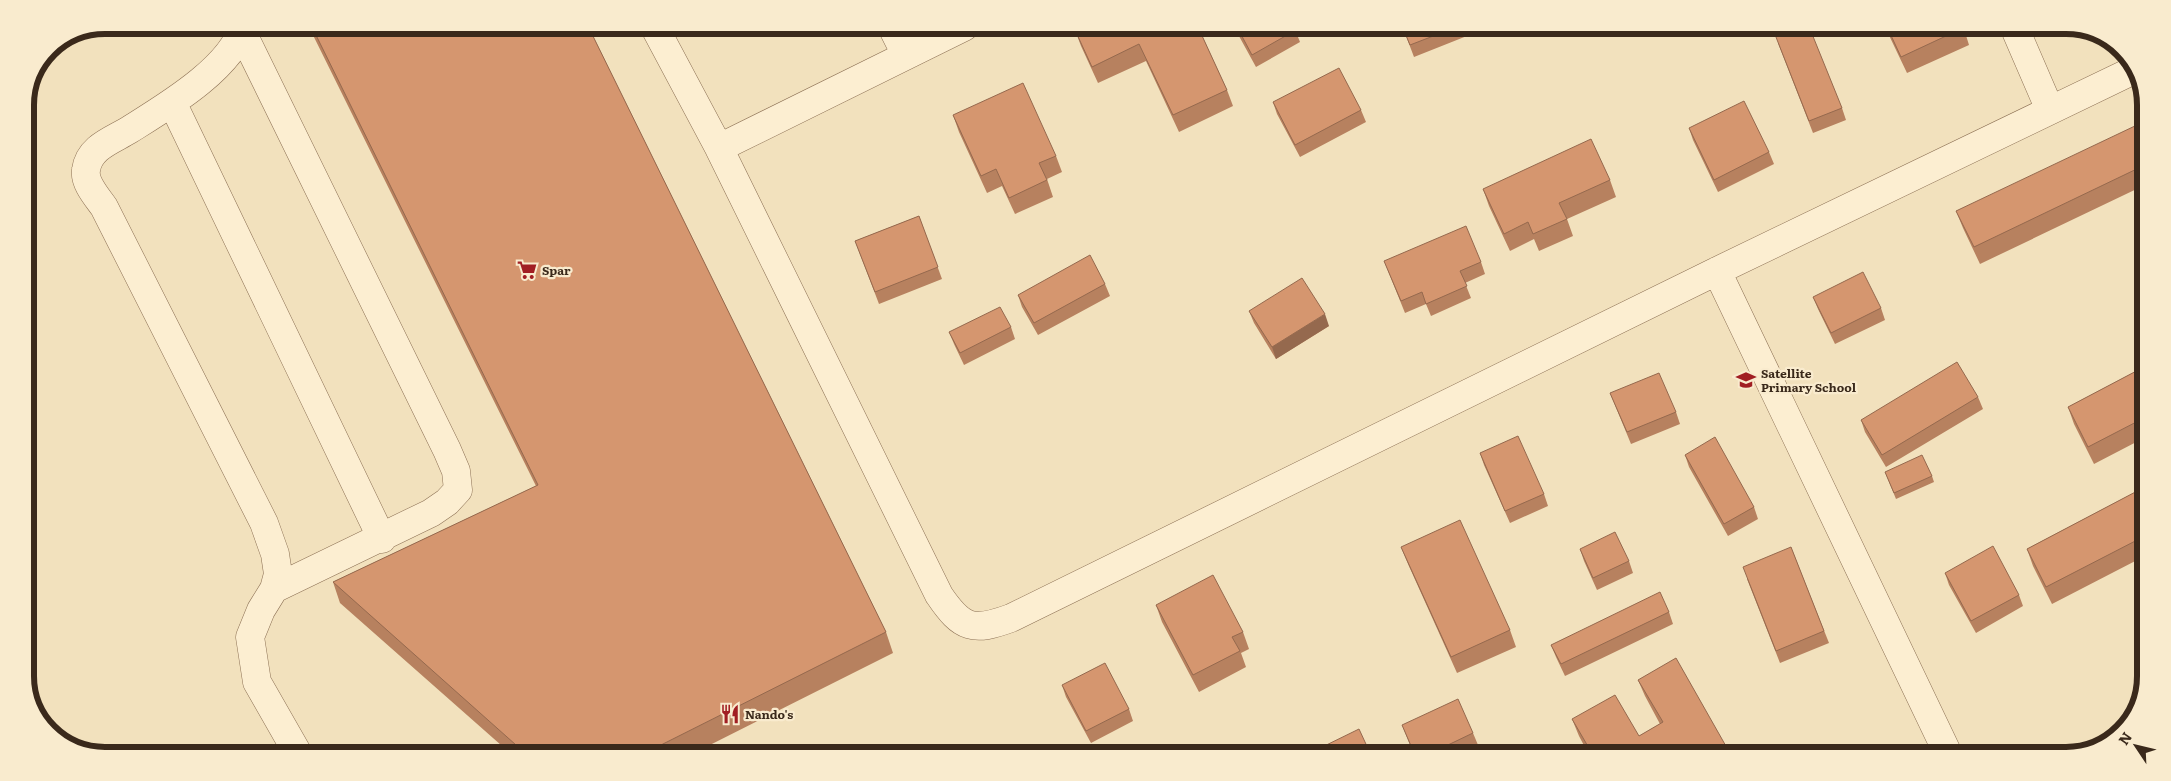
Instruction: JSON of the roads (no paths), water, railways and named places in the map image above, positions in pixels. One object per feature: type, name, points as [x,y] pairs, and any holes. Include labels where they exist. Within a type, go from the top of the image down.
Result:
[{"type":"street","points":[[240,34],[228,57],[172,102],[94,152],[85,171],[87,180],[104,207],[264,524],[278,574],[274,590],[261,610],[250,638],[257,682],[294,747]]},
{"type":"street","points":[[244,34],[456,471],[458,490],[447,502],[431,513],[382,539],[274,590]]},
{"type":"street","points":[[658,34],[718,148],[939,595],[961,622],[976,627],[1011,618],[1716,271],[2129,72]]},
{"type":"street","points":[[895,34],[906,56]]},
{"type":"street","points":[[718,148],[950,34]]},
{"type":"street","points":[[2017,34],[2050,110]]},
{"type":"street","points":[[172,102],[382,539]]},
{"type":"street","points":[[1716,271],[1945,747]]},
{"type":"place","name":"Spar","points":[[527,270]]},
{"type":"place","name":"Satellite Primary School","points":[[1746,380]]},
{"type":"place","name":"Nando's","points":[[730,714]]}]
